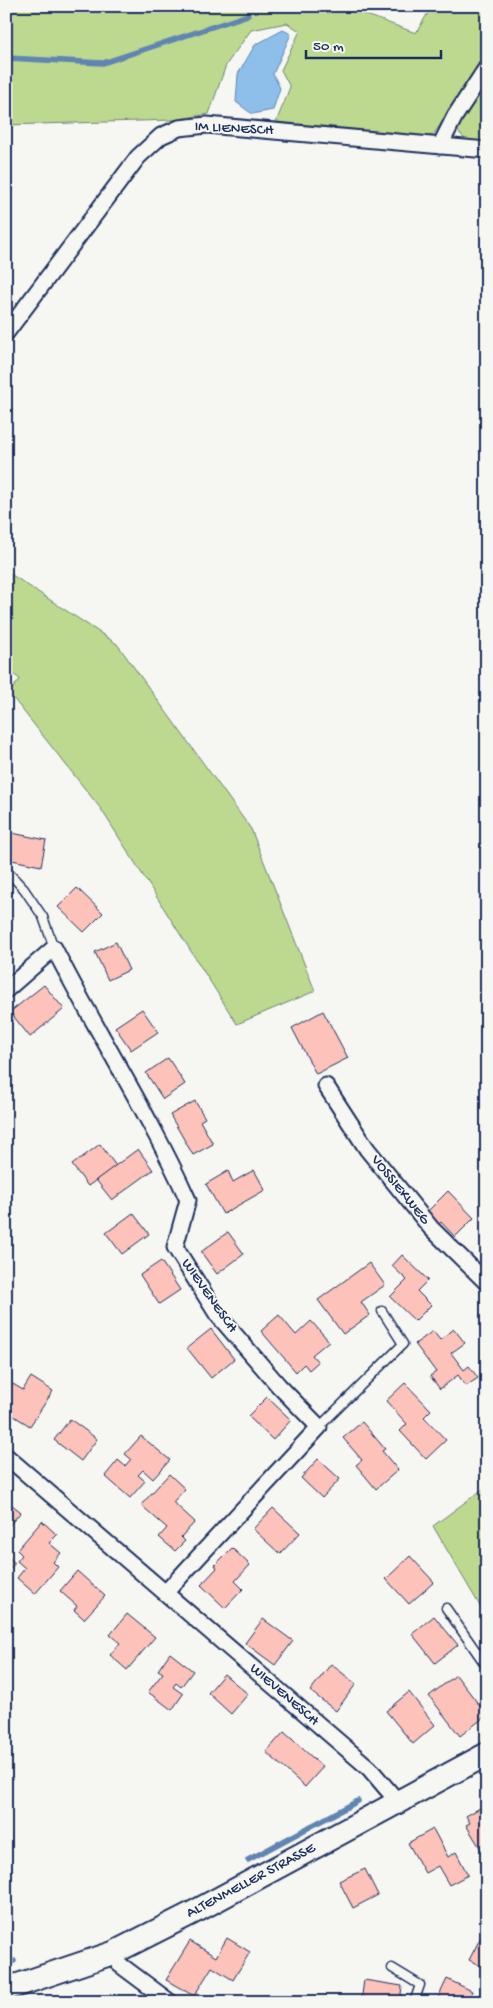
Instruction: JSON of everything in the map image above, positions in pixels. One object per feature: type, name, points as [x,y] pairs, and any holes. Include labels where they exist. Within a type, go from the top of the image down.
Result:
[{"type":"street","points":[[440,146],[455,116],[487,66]]},
{"type":"street","name":"IM LIENESCH","points":[[6,333],[138,157],[161,136],[179,128],[207,125],[487,150]]},
{"type":"street","points":[[6,990],[54,948]]},
{"type":"street","name":"WIEVENESCH","points":[[54,948],[76,991],[160,1140],[188,1200],[175,1247],[217,1314],[279,1386],[319,1427]]},
{"type":"street","name":"VOSSIEKWEG","points":[[326,1086],[367,1149],[431,1228],[487,1283]]},
{"type":"street","points":[[166,1592],[319,1427]]},
{"type":"street","name":"WIEVENESCH","points":[[6,1456],[369,1768],[398,1802]]},
{"type":"street","name":"ALTENMELLER STRASSE","points":[[6,1989],[113,1953],[198,1910],[487,1754]]},
{"type":"street","points":[[113,1953],[119,1964],[170,2002]]},
{"type":"lane","points":[[6,870],[24,889],[43,917],[54,948]]},
{"type":"lane","points":[[319,1427],[402,1344],[382,1311]]},
{"type":"lane","points":[[446,1608],[487,1667]]},
{"type":"lane","points":[[392,1968],[420,1986],[414,2002]]},
{"type":"green space","points":[[6,6],[342,6],[416,33],[432,6],[487,6],[487,146],[469,144],[456,129],[451,110],[433,135],[421,139],[275,125],[290,87],[281,70],[300,31],[287,23],[251,30],[226,65],[209,114],[173,120],[6,125]]},
{"type":"green space","points":[[6,571],[117,644],[251,829],[315,991],[237,1024],[101,809],[9,693],[20,679],[6,669]]},
{"type":"green space","points":[[487,1486],[487,1618],[433,1526]]},
{"type":"water","points":[[283,30],[291,34],[273,74],[280,88],[273,110],[252,114],[236,102],[238,74],[255,45]]},
{"type":"building","points":[[12,833],[46,840],[41,866],[7,859]]},
{"type":"building","points":[[77,888],[103,913],[84,932],[58,907]]},
{"type":"building","points":[[116,942],[129,970],[108,980],[95,952]]},
{"type":"building","points":[[44,985],[64,1009],[30,1037],[10,1012]]},
{"type":"building","points":[[142,1009],[158,1032],[131,1050],[115,1027]]},
{"type":"building","points":[[323,1011],[348,1058],[316,1074],[292,1028]]},
{"type":"building","points":[[6,1043],[13,1049],[6,1057]]},
{"type":"building","points":[[168,1058],[185,1084],[163,1099],[146,1073]]},
{"type":"building","points":[[195,1101],[205,1118],[200,1121],[213,1144],[193,1155],[170,1115]]},
{"type":"building","points":[[100,1144],[116,1166],[88,1186],[72,1165]]},
{"type":"building","points":[[138,1149],[153,1170],[112,1200],[96,1180]]},
{"type":"building","points":[[254,1170],[265,1190],[223,1214],[206,1184],[228,1171],[233,1182]]},
{"type":"building","points":[[448,1191],[474,1218],[455,1237],[441,1222],[436,1227],[424,1215]]},
{"type":"building","points":[[133,1213],[149,1234],[122,1254],[106,1233]]},
{"type":"building","points":[[228,1232],[244,1254],[217,1274],[201,1252]]},
{"type":"building","points":[[402,1255],[428,1280],[417,1291],[431,1305],[415,1321],[390,1297],[407,1280],[392,1266]]},
{"type":"building","points":[[161,1261],[180,1290],[159,1304],[140,1275]]},
{"type":"building","points":[[369,1263],[385,1285],[361,1302],[370,1315],[343,1334],[318,1300]]},
{"type":"building","points":[[279,1315],[296,1335],[311,1321],[329,1341],[312,1355],[318,1362],[309,1370],[304,1364],[296,1372],[261,1331]]},
{"type":"building","points":[[211,1329],[234,1359],[211,1378],[187,1348]]},
{"type":"building","points":[[454,1329],[465,1343],[451,1353],[464,1370],[469,1366],[478,1378],[466,1386],[458,1375],[440,1389],[430,1376],[436,1372],[415,1344],[433,1331],[440,1340]]},
{"type":"building","points":[[31,1377],[53,1391],[30,1426],[6,1411],[6,1394],[13,1384],[23,1390]]},
{"type":"building","points":[[405,1383],[431,1410],[424,1417],[446,1440],[426,1459],[400,1431],[407,1424],[386,1401]]},
{"type":"building","points":[[267,1397],[291,1420],[273,1440],[248,1416]]},
{"type":"building","points":[[70,1419],[97,1439],[81,1461],[54,1440]]},
{"type":"building","points":[[362,1422],[385,1449],[382,1451],[398,1470],[376,1489],[356,1465],[362,1460],[343,1438]]},
{"type":"building","points":[[141,1436],[170,1460],[153,1479],[143,1470],[138,1475],[145,1481],[130,1498],[105,1476],[118,1460],[125,1466],[131,1459],[125,1454]]},
{"type":"building","points":[[318,1459],[340,1479],[322,1498],[301,1478]]},
{"type":"building","points":[[169,1474],[185,1489],[173,1502],[195,1522],[181,1537],[185,1541],[175,1551],[159,1537],[167,1528],[141,1505]]},
{"type":"building","points":[[6,1500],[21,1512],[6,1529]]},
{"type":"building","points":[[273,1508],[300,1533],[280,1554],[253,1529]]},
{"type":"building","points":[[42,1521],[57,1535],[49,1543],[61,1553],[53,1562],[58,1567],[35,1594],[17,1578],[25,1568],[17,1561],[22,1555],[17,1550]]},
{"type":"building","points":[[232,1548],[250,1565],[235,1581],[243,1589],[225,1608],[201,1585],[217,1568],[215,1565]]},
{"type":"building","points":[[6,1555],[15,1563],[6,1573]]},
{"type":"building","points":[[410,1556],[434,1582],[409,1604],[386,1579]]},
{"type":"building","points":[[77,1571],[105,1596],[84,1619],[74,1610],[77,1606],[60,1591]]},
{"type":"building","points":[[127,1614],[155,1637],[127,1670],[110,1655],[120,1643],[110,1635]]},
{"type":"building","points":[[434,1616],[458,1645],[435,1663],[412,1634]]},
{"type":"building","points":[[263,1619],[293,1641],[275,1665],[245,1643]]},
{"type":"building","points":[[170,1653],[193,1671],[181,1687],[176,1683],[173,1687],[183,1694],[172,1710],[148,1692],[163,1673],[158,1670]]},
{"type":"building","points":[[331,1664],[356,1684],[336,1711],[310,1691]]},
{"type":"building","points":[[224,1674],[248,1694],[231,1714],[208,1693]]},
{"type":"building","points":[[456,1675],[487,1715],[460,1736],[429,1696]]},
{"type":"building","points":[[409,1692],[435,1725],[413,1744],[386,1711]]},
{"type":"building","points":[[284,1732],[323,1767],[305,1787],[266,1752]]},
{"type":"building","points":[[487,1804],[487,1859],[466,1825],[470,1823],[466,1816]]},
{"type":"building","points":[[433,1829],[448,1857],[456,1852],[468,1875],[449,1885],[438,1866],[425,1873],[408,1843]]},
{"type":"building","points":[[365,1869],[378,1895],[353,1908],[339,1881]]},
{"type":"building","points":[[481,1937],[487,1940],[487,1969],[469,1960]]},
{"type":"building","points":[[227,1938],[250,1952],[233,1980],[212,1967],[194,1996],[166,1980],[190,1941],[216,1957]]},
{"type":"building","points":[[447,1979],[472,1991],[468,2002],[436,2002]]},
{"type":"building","points":[[364,1980],[402,1986],[400,2002],[361,2002]]},
{"type":"building","points":[[256,1997],[264,2002],[253,2002]]},
{"type":"waterway","points":[[6,58],[103,63],[248,15]]},
{"type":"waterway","points":[[248,1860],[358,1801]]},
{"type":"waterway","points":[[6,1963],[14,1961]]}]
